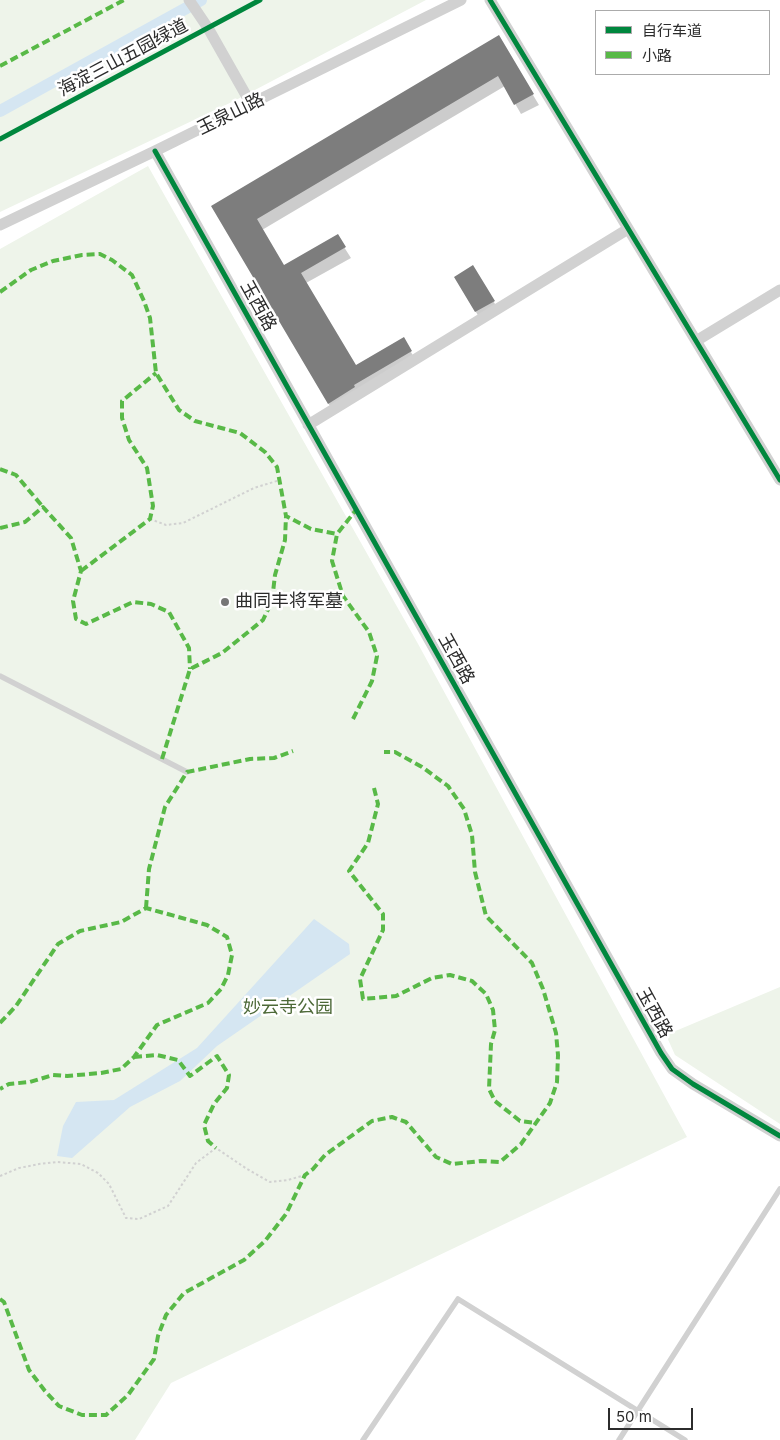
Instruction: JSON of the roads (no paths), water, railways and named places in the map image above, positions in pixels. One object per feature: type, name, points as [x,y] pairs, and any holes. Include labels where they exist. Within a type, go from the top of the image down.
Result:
[{"type":"street","points":[[189,0],[208,28],[251,104]]},
{"type":"street","name":"玉泉山路","points":[[0,225],[461,0]]},
{"type":"street","points":[[490,0],[780,480]]},
{"type":"street","name":"玉西路","points":[[155,151],[660,1053],[672,1069],[693,1084],[780,1136]]},
{"type":"street","points":[[308,425],[628,229]]},
{"type":"street","points":[[696,341],[780,290]]},
{"type":"lane","points":[[0,676],[187,772]]},
{"type":"lane","points":[[619,1440],[780,1189]]},
{"type":"lane","points":[[363,1440],[458,1299],[685,1440]]},
{"type":"water","points":[[314,919],[349,944],[350,954],[217,1046],[180,1081],[130,1107],[72,1158],[57,1156],[63,1126],[76,1102],[114,1100],[197,1048]]},
{"type":"waterway","points":[[0,111],[201,0]]},
{"type":"place","name":"曲同丰将军墓","points":[[225,602]]},
{"type":"park label","name":"妙云寺公园","points":[[288,1008]]}]
